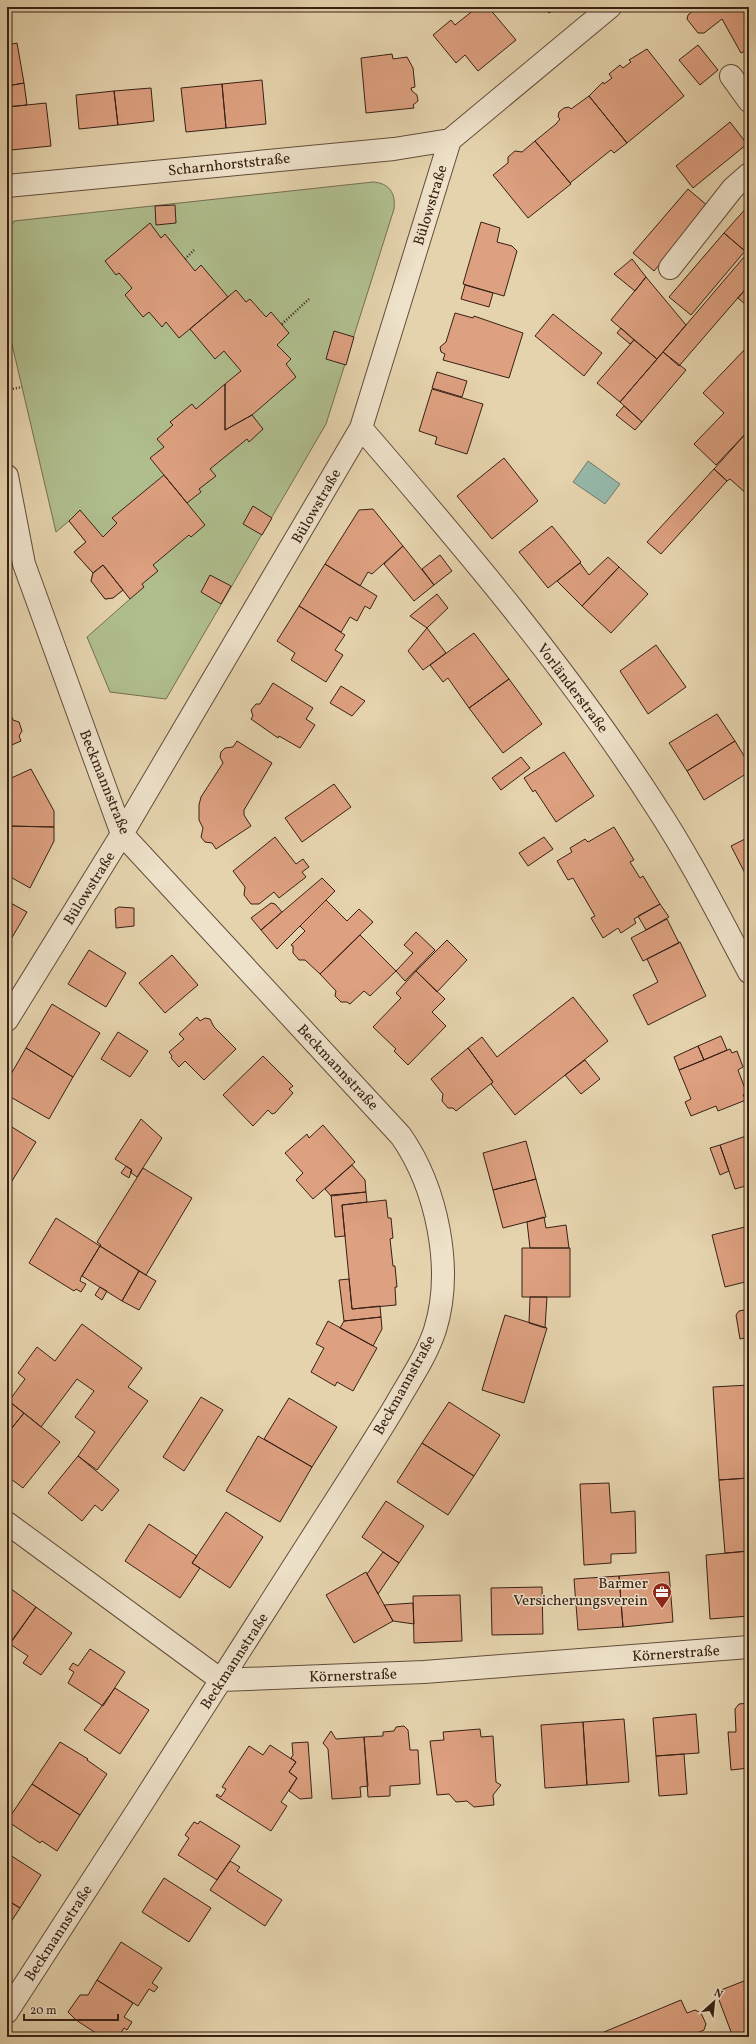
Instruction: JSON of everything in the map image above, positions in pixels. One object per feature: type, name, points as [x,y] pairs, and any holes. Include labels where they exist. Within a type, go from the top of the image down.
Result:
[{"type":"street","points":[[450,140],[610,7]]},
{"type":"street","points":[[731,76],[749,101]]},
{"type":"street","name":"Scharnhorststraße","points":[[7,186],[394,149],[450,140]]},
{"type":"street","name":"Bülowstraße","points":[[7,1020],[122,834],[361,428],[450,140]]},
{"type":"street","points":[[670,268],[733,188],[749,174]]},
{"type":"street","name":"Vorländerstraße","points":[[361,428],[416,490],[568,680],[614,742],[683,849],[749,972]]},
{"type":"street","name":"Beckmannstraße","points":[[7,476],[24,564],[122,834],[401,1136],[413,1154],[430,1192],[443,1266],[439,1312],[435,1329],[426,1352],[378,1434],[7,2012]]},
{"type":"street","points":[[7,1523],[221,1680]]},
{"type":"street","name":"Körnerstraße","points":[[221,1680],[424,1672],[749,1647]]},
{"type":"path","points":[[185,259],[194,250]]},
{"type":"path","points":[[282,324],[309,299]]},
{"type":"path","points":[[7,390],[22,387]]},
{"type":"green space","points":[[373,182],[383,184],[390,190],[394,198],[394,209],[326,424],[166,699],[110,692],[87,637],[130,599],[123,590],[113,598],[105,599],[91,581],[93,573],[74,552],[86,542],[69,521],[56,532],[7,323],[7,231],[14,221]]},
{"type":"shaded area","points":[[588,461],[620,484],[605,504],[573,482]]},
{"type":"building","points":[[481,7],[488,7],[516,40],[478,71],[465,55],[456,63],[433,35],[451,20],[455,25],[475,9],[477,11]]},
{"type":"building","points":[[544,7],[557,7],[549,13]]},
{"type":"building","points":[[690,7],[749,7],[749,49],[741,53],[722,19],[704,33],[698,33],[687,19],[688,15],[693,11]]},
{"type":"building","points":[[17,43],[24,83],[7,86],[7,45]]},
{"type":"building","points":[[698,45],[718,70],[700,85],[679,60]]},
{"type":"building","points":[[647,49],[684,96],[627,143],[589,96],[603,82],[604,84],[612,78],[609,74],[620,65],[623,68],[631,62],[629,60]]},
{"type":"building","points":[[392,54],[393,59],[407,57],[413,68],[415,87],[411,88],[417,95],[418,101],[413,105],[414,108],[366,113],[361,58]]},
{"type":"building","points":[[262,80],[266,124],[226,128],[222,84]]},
{"type":"building","points":[[24,83],[27,105],[7,107],[7,86]]},
{"type":"building","points":[[222,84],[226,128],[186,132],[181,88]]},
{"type":"building","points":[[151,88],[154,121],[118,125],[114,91]]},
{"type":"building","points":[[114,91],[118,125],[79,129],[76,95]]},
{"type":"building","points":[[589,96],[627,143],[614,153],[611,150],[570,183],[535,141],[556,124],[560,119],[558,117],[559,112],[564,108],[569,107],[571,109]]},
{"type":"building","points":[[46,103],[51,146],[11,150],[7,107]]},
{"type":"building","points":[[730,122],[747,144],[693,188],[676,166]]},
{"type":"building","points":[[535,141],[571,184],[528,218],[493,175],[508,163],[508,157],[515,151],[522,152]]},
{"type":"building","points":[[688,189],[709,207],[654,271],[633,253]]},
{"type":"building","points":[[175,205],[176,223],[156,225],[155,206]]},
{"type":"building","points":[[749,205],[749,248],[746,252],[724,233]]},
{"type":"building","points":[[481,222],[500,228],[497,242],[512,246],[517,251],[504,296],[463,284]]},
{"type":"building","points":[[150,223],[161,238],[165,234],[195,271],[201,265],[228,297],[179,338],[166,322],[162,327],[149,312],[143,317],[125,295],[132,288],[119,273],[116,275],[105,261]]},
{"type":"building","points":[[724,233],[745,251],[691,315],[669,297]]},
{"type":"building","points":[[744,257],[749,262],[749,285],[679,366],[663,352]]},
{"type":"building","points":[[632,259],[646,277],[635,291],[614,274]]},
{"type":"building","points":[[646,277],[686,325],[657,359],[611,320]]},
{"type":"building","points":[[465,285],[493,293],[489,307],[461,299]]},
{"type":"building","points":[[749,285],[749,301],[746,305],[738,298]]},
{"type":"building","points":[[236,290],[246,302],[250,299],[266,317],[271,312],[289,333],[277,345],[291,359],[286,364],[296,377],[252,415],[225,430],[225,384],[241,371],[224,351],[215,359],[190,329]]},
{"type":"building","points":[[455,313],[473,318],[474,316],[523,333],[509,378],[443,360],[445,354],[441,352],[440,347],[446,342]]},
{"type":"building","points":[[553,314],[602,353],[584,376],[535,336]]},
{"type":"building","points":[[621,328],[634,340],[630,344],[617,333]]},
{"type":"building","points":[[334,331],[354,337],[346,365],[326,359]]},
{"type":"building","points":[[634,340],[657,359],[620,402],[597,383]]},
{"type":"building","points":[[749,345],[749,430],[716,465],[694,444],[724,413],[703,393]]},
{"type":"building","points":[[663,352],[686,370],[642,422],[620,402]]},
{"type":"building","points":[[437,372],[467,381],[462,397],[432,388]]},
{"type":"building","points":[[225,384],[225,430],[252,415],[263,429],[249,442],[247,439],[210,469],[216,476],[199,489],[201,492],[187,503],[150,458],[164,447],[157,439],[173,425],[170,422],[192,404],[196,409]]},
{"type":"building","points":[[432,389],[483,404],[467,454],[435,444],[437,437],[419,431]]},
{"type":"building","points":[[624,406],[642,422],[635,430],[616,415]]},
{"type":"building","points":[[749,430],[748,495],[730,479],[727,481],[714,469]]},
{"type":"building","points":[[504,458],[538,501],[492,539],[457,496]]},
{"type":"building","points":[[714,469],[727,481],[661,554],[647,542]]},
{"type":"building","points":[[164,475],[205,525],[191,537],[189,535],[153,565],[158,571],[142,584],[144,587],[130,599],[103,565],[93,573],[74,552],[86,542],[69,521],[80,510],[103,537],[117,523],[112,518]]},
{"type":"building","points":[[253,506],[272,518],[262,535],[243,524]]},
{"type":"building","points":[[373,509],[403,546],[372,574],[368,572],[360,586],[325,564],[359,510]]},
{"type":"building","points":[[552,526],[581,562],[548,588],[519,552]]},
{"type":"building","points":[[403,546],[434,585],[414,601],[384,564]]},
{"type":"building","points":[[440,555],[452,571],[434,585],[422,569]]},
{"type":"building","points":[[608,557],[619,567],[582,606],[557,581],[580,563],[589,575]]},
{"type":"building","points":[[325,564],[377,596],[370,609],[365,606],[357,621],[350,617],[341,632],[299,606]]},
{"type":"building","points":[[103,565],[123,590],[113,598],[105,599],[91,581],[93,573]]},
{"type":"building","points":[[619,567],[648,594],[611,633],[582,606]]},
{"type":"building","points":[[210,575],[231,586],[221,604],[201,592]]},
{"type":"building","points":[[437,594],[448,608],[427,628],[410,616]]},
{"type":"building","points":[[299,606],[345,635],[335,650],[343,655],[326,682],[291,660],[295,653],[277,641]]},
{"type":"building","points":[[427,628],[446,653],[423,670],[408,651]]},
{"type":"building","points":[[474,633],[509,679],[469,708],[448,678],[443,682],[430,665]]},
{"type":"building","points":[[656,645],[686,687],[648,714],[620,671]]},
{"type":"building","points":[[509,679],[542,724],[503,753],[469,708]]},
{"type":"building","points":[[273,683],[313,708],[306,719],[315,725],[300,748],[279,736],[278,738],[251,719],[253,716],[251,710],[256,704],[260,704]]},
{"type":"building","points":[[341,686],[365,701],[352,716],[330,703]]},
{"type":"building","points":[[7,705],[13,720],[19,722],[22,731],[19,736],[21,741],[7,747]]},
{"type":"building","points":[[717,714],[735,741],[687,771],[669,743]]},
{"type":"building","points":[[237,741],[272,763],[244,810],[244,815],[251,826],[216,849],[212,843],[205,842],[201,837],[203,828],[199,820],[199,805],[201,797],[223,763],[220,757],[221,752],[225,748],[233,747]]},
{"type":"building","points":[[735,741],[749,764],[749,772],[704,800],[687,771]]},
{"type":"building","points":[[564,752],[594,796],[556,822],[535,790],[533,792],[524,778]]},
{"type":"building","points":[[521,757],[530,768],[501,790],[492,778]]},
{"type":"building","points":[[31,769],[54,811],[54,827],[8,826],[7,780]]},
{"type":"building","points":[[334,784],[351,807],[302,842],[285,818]]},
{"type":"building","points":[[8,826],[54,827],[54,841],[30,888],[7,875]]},
{"type":"building","points":[[614,827],[634,860],[630,862],[640,878],[643,876],[660,904],[634,919],[636,923],[621,933],[618,928],[603,938],[591,918],[595,916],[573,878],[568,880],[557,861],[572,852],[570,848],[585,839],[588,842]]},
{"type":"building","points":[[275,837],[296,864],[303,859],[309,867],[302,872],[306,877],[279,898],[274,892],[259,904],[251,904],[244,895],[245,887],[233,871]]},
{"type":"building","points":[[544,837],[553,849],[528,866],[519,853]]},
{"type":"building","points":[[749,837],[749,881],[731,846]]},
{"type":"building","points":[[322,878],[335,891],[277,949],[261,930]]},
{"type":"building","points":[[326,900],[347,921],[359,909],[373,922],[320,974],[305,960],[299,960],[293,953],[293,946],[291,945],[305,931],[300,926]]},
{"type":"building","points":[[7,901],[27,912],[7,946]]},
{"type":"building","points":[[271,903],[275,904],[282,912],[261,930],[251,918]]},
{"type":"building","points":[[660,904],[669,917],[646,930],[638,916]]},
{"type":"building","points":[[119,907],[134,908],[134,926],[116,928],[115,909]]},
{"type":"building","points":[[667,919],[679,943],[643,961],[631,938]]},
{"type":"building","points":[[416,932],[435,950],[405,981],[396,971],[413,953],[404,945]]},
{"type":"building","points":[[360,935],[396,971],[370,996],[364,991],[350,1004],[347,1002],[341,1002],[335,996],[336,991],[320,974]]},
{"type":"building","points":[[447,940],[467,960],[437,992],[416,971]]},
{"type":"building","points":[[680,942],[706,996],[648,1025],[633,995],[658,982],[647,959]]},
{"type":"building","points":[[89,950],[126,973],[106,1007],[68,984]]},
{"type":"building","points":[[172,955],[198,985],[165,1013],[139,983]]},
{"type":"building","points":[[416,971],[445,999],[432,1012],[446,1026],[408,1065],[394,1051],[396,1049],[373,1027],[401,998],[396,993]]},
{"type":"building","points":[[573,997],[608,1041],[515,1115],[491,1084],[493,1082],[468,1048],[482,1037],[497,1057]]},
{"type":"building","points":[[52,1004],[100,1033],[73,1077],[26,1048]]},
{"type":"building","points":[[197,1017],[200,1021],[205,1018],[210,1019],[214,1027],[236,1049],[204,1080],[185,1061],[179,1067],[171,1058],[172,1056],[169,1052],[184,1039],[179,1034]]},
{"type":"building","points":[[118,1032],[148,1051],[130,1077],[101,1059]]},
{"type":"building","points":[[721,1036],[727,1050],[704,1060],[698,1046]]},
{"type":"building","points":[[698,1046],[704,1060],[679,1070],[674,1057]]},
{"type":"building","points":[[26,1048],[73,1077],[49,1119],[7,1095],[7,1081]]},
{"type":"building","points":[[468,1048],[493,1082],[456,1111],[453,1108],[448,1108],[442,1101],[443,1094],[431,1079]]},
{"type":"building","points":[[730,1049],[732,1053],[737,1051],[743,1067],[738,1070],[747,1094],[743,1095],[746,1100],[718,1111],[716,1106],[691,1116],[685,1102],[691,1099],[679,1070]]},
{"type":"building","points":[[263,1056],[293,1086],[289,1089],[293,1093],[275,1113],[272,1114],[268,1110],[253,1126],[223,1095]]},
{"type":"building","points":[[585,1060],[600,1079],[581,1094],[565,1075]]},
{"type":"building","points":[[141,1119],[162,1138],[137,1177],[130,1172],[132,1170],[115,1159]]},
{"type":"building","points":[[7,1124],[36,1142],[7,1189]]},
{"type":"building","points":[[323,1125],[355,1162],[313,1199],[296,1180],[303,1173],[285,1153],[307,1134],[309,1138]]},
{"type":"building","points":[[749,1135],[749,1185],[735,1189],[720,1145]]},
{"type":"building","points":[[526,1141],[536,1179],[493,1190],[483,1153]]},
{"type":"building","points":[[720,1145],[729,1171],[720,1175],[710,1148]]},
{"type":"building","points":[[352,1165],[365,1180],[366,1192],[331,1196],[325,1189]]},
{"type":"building","points":[[126,1166],[132,1170],[129,1178],[121,1173]]},
{"type":"building","points":[[143,1168],[192,1198],[146,1275],[100,1246],[101,1245],[97,1242]]},
{"type":"building","points":[[536,1179],[546,1217],[503,1228],[493,1190]]},
{"type":"building","points":[[366,1192],[367,1202],[342,1205],[345,1236],[335,1237],[331,1195]]},
{"type":"building","points":[[386,1200],[388,1218],[391,1218],[393,1238],[390,1239],[397,1287],[395,1287],[396,1305],[352,1309],[342,1205]]},
{"type":"building","points":[[544,1217],[546,1228],[566,1225],[569,1248],[530,1248],[527,1222]]},
{"type":"building","points":[[56,1218],[100,1246],[81,1277],[80,1281],[86,1284],[81,1292],[76,1289],[74,1291],[29,1263]]},
{"type":"building","points":[[749,1226],[749,1281],[725,1287],[712,1235]]},
{"type":"building","points":[[100,1246],[139,1271],[122,1301],[82,1276]]},
{"type":"building","points":[[522,1248],[570,1248],[570,1297],[522,1297]]},
{"type":"building","points":[[139,1271],[156,1281],[139,1310],[122,1301]]},
{"type":"building","points":[[349,1279],[352,1309],[380,1306],[381,1317],[344,1321],[339,1280]]},
{"type":"building","points":[[100,1287],[107,1291],[102,1300],[95,1295]]},
{"type":"building","points":[[530,1297],[547,1297],[545,1328],[529,1323]]},
{"type":"building","points":[[749,1309],[749,1337],[740,1339],[736,1315],[739,1311]]},
{"type":"building","points":[[505,1315],[547,1328],[524,1403],[482,1390]]},
{"type":"building","points":[[381,1317],[382,1329],[373,1346],[340,1328],[344,1321]]},
{"type":"building","points":[[328,1321],[377,1348],[353,1391],[337,1382],[335,1386],[311,1372],[324,1348],[316,1344]]},
{"type":"building","points":[[82,1324],[142,1368],[128,1387],[148,1401],[97,1470],[78,1456],[95,1432],[75,1417],[94,1391],[77,1379],[41,1427],[9,1401],[25,1379],[18,1373],[37,1347],[55,1361]]},
{"type":"building","points":[[749,1385],[749,1478],[719,1480],[713,1387]]},
{"type":"building","points":[[201,1397],[223,1410],[184,1471],[163,1457]]},
{"type":"building","points":[[289,1398],[337,1427],[312,1467],[264,1439]]},
{"type":"building","points":[[7,1400],[24,1413],[7,1434]]},
{"type":"building","points":[[449,1402],[500,1435],[474,1476],[422,1443]]},
{"type":"building","points":[[24,1413],[60,1442],[23,1488],[7,1476],[7,1434]]},
{"type":"building","points":[[258,1436],[312,1467],[280,1522],[226,1491]]},
{"type":"building","points":[[422,1443],[474,1476],[448,1515],[397,1482]]},
{"type":"building","points":[[78,1456],[119,1490],[102,1511],[95,1505],[82,1521],[48,1493]]},
{"type":"building","points":[[749,1478],[749,1551],[725,1553],[719,1480]]},
{"type":"building","points":[[609,1483],[611,1513],[635,1511],[636,1553],[611,1554],[611,1563],[584,1565],[580,1484]]},
{"type":"building","points":[[386,1501],[424,1526],[399,1563],[362,1537]]},
{"type":"building","points":[[226,1512],[263,1537],[230,1588],[192,1563]]},
{"type":"building","points":[[149,1524],[197,1556],[192,1563],[200,1568],[180,1598],[125,1561]]},
{"type":"building","points":[[749,1551],[749,1616],[710,1619],[706,1555]]},
{"type":"building","points":[[383,1552],[399,1563],[378,1594],[367,1574]]},
{"type":"building","points":[[366,1572],[393,1621],[354,1643],[326,1595]]},
{"type":"building","points":[[669,1572],[673,1622],[623,1627],[619,1576]]},
{"type":"building","points":[[619,1576],[623,1627],[578,1630],[574,1579]]},
{"type":"building","points":[[7,1586],[36,1607],[7,1647]]},
{"type":"building","points":[[542,1587],[543,1634],[492,1635],[491,1588]]},
{"type":"building","points":[[460,1595],[462,1641],[414,1643],[413,1596]]},
{"type":"building","points":[[413,1603],[414,1624],[393,1621],[384,1605]]},
{"type":"building","points":[[36,1607],[72,1633],[41,1675],[23,1663],[28,1656],[10,1644]]},
{"type":"building","points":[[90,1649],[125,1672],[103,1706],[68,1683],[74,1672],[69,1669],[73,1663],[78,1666]]},
{"type":"building","points":[[115,1688],[149,1710],[120,1754],[84,1730]]},
{"type":"building","points":[[749,1703],[749,1768],[731,1770],[728,1732],[736,1732],[735,1709],[739,1704]]},
{"type":"building","points":[[696,1714],[699,1753],[656,1756],[653,1718]]},
{"type":"building","points":[[624,1719],[629,1782],[587,1785],[583,1722]]},
{"type":"building","points":[[583,1722],[587,1785],[545,1788],[541,1725]]},
{"type":"building","points":[[404,1726],[408,1730],[410,1750],[418,1750],[420,1784],[390,1786],[390,1796],[368,1797],[364,1737],[383,1736],[383,1732],[394,1731],[396,1727]]},
{"type":"building","points":[[480,1729],[481,1737],[493,1736],[496,1782],[501,1785],[493,1795],[494,1805],[474,1807],[467,1801],[456,1802],[449,1794],[437,1795],[430,1741],[444,1740],[443,1732]]},
{"type":"building","points":[[331,1731],[336,1739],[364,1737],[368,1786],[360,1787],[361,1797],[332,1799],[328,1749],[323,1743]]},
{"type":"building","points":[[60,1742],[88,1759],[87,1760],[107,1774],[80,1815],[32,1784]]},
{"type":"building","points":[[308,1742],[312,1798],[300,1799],[289,1791],[297,1778],[289,1772],[296,1762],[291,1758],[293,1755],[292,1743]]},
{"type":"building","points":[[270,1745],[296,1762],[289,1772],[297,1778],[281,1802],[287,1806],[271,1831],[216,1796],[217,1794],[221,1797],[226,1789],[222,1787],[249,1746],[263,1755]]},
{"type":"building","points":[[684,1754],[687,1794],[659,1796],[656,1756]]},
{"type":"building","points":[[32,1784],[80,1815],[57,1851],[42,1841],[40,1843],[7,1821]]},
{"type":"building","points":[[200,1821],[240,1846],[217,1880],[178,1855],[189,1838],[185,1835],[194,1822],[198,1824]]},
{"type":"building","points":[[7,1853],[41,1875],[20,1908],[7,1900]]},
{"type":"building","points":[[230,1861],[240,1867],[237,1871],[282,1900],[265,1926],[210,1890]]},
{"type":"building","points":[[164,1878],[211,1908],[189,1942],[142,1912]]},
{"type":"building","points":[[7,1900],[20,1908],[7,1928]]},
{"type":"building","points":[[121,1942],[162,1968],[152,1983],[158,1987],[154,1992],[149,1989],[138,2006],[97,1980]]},
{"type":"building","points":[[749,1979],[749,2030],[733,2037],[716,1992]]},
{"type":"building","points":[[97,1980],[133,2003],[124,2017],[132,2022],[127,2030],[124,2028],[118,2037],[102,2037],[76,2020],[68,2012],[80,1995],[88,1995]]},
{"type":"building","points":[[681,2000],[687,2013],[695,2010],[701,2013],[706,2024],[704,2030],[695,2034],[696,2037],[592,2037]]},
{"type":"place","name":"Barmer Versicherungsverein","points":[[662,1609]]}]
